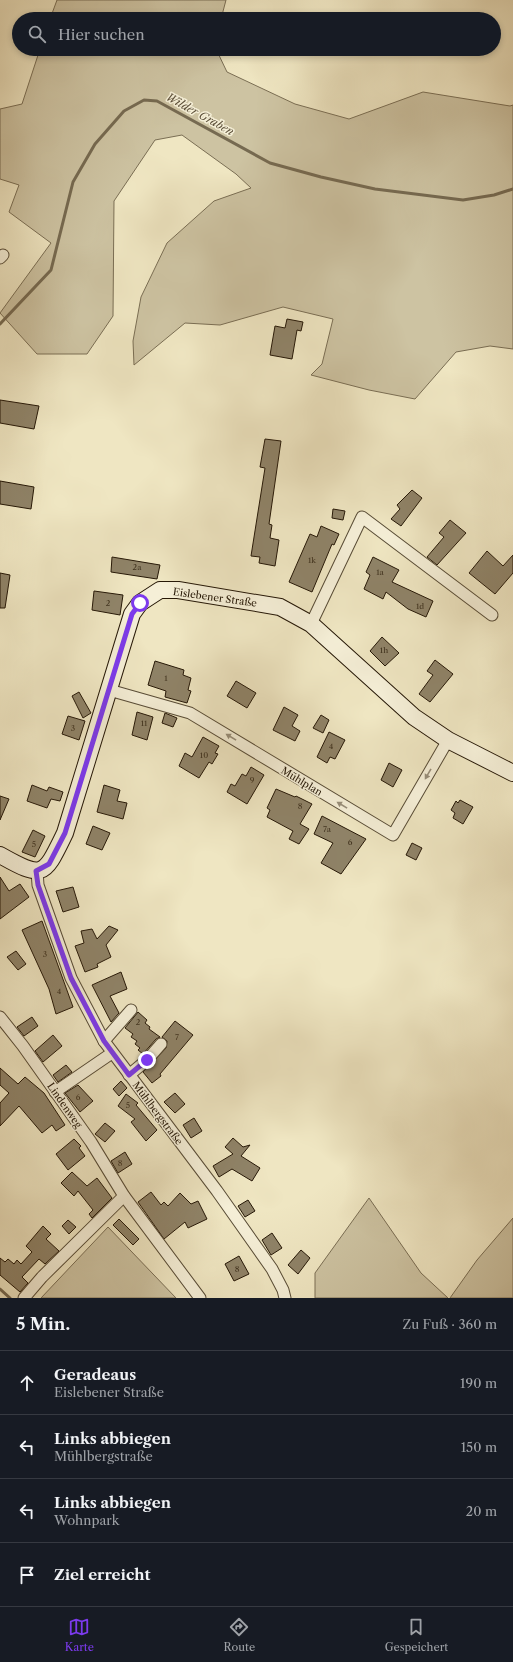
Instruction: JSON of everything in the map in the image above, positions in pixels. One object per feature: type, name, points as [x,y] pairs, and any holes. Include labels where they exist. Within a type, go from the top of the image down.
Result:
[{"type":"main road","name":"Eislebener Straße","points":[[36,871],[49,864],[65,833],[132,614],[140,603],[160,590],[178,590],[280,607],[310,624],[414,717],[448,740],[513,773]]},
{"type":"main road","points":[[0,855],[29,871],[36,871]]},
{"type":"street","points":[[310,624],[362,517],[492,615]]},
{"type":"street","name":"Mühlplan","points":[[109,690],[190,713],[393,835],[448,740]]},
{"type":"street","name":"Mühlbergstraße","points":[[36,871],[38,885],[71,978],[104,1041],[272,1269],[283,1290],[285,1298]]},
{"type":"street","points":[[104,1041],[131,1010]]},
{"type":"street","name":"Lindenweg","points":[[0,1017],[91,1142],[124,1196],[200,1298]]},
{"type":"street","points":[[129,1075],[147,1060],[161,1044]]},
{"type":"street","points":[[55,1092],[112,1053]]},
{"type":"street","points":[[24,1298],[42,1277],[124,1196]]},
{"type":"shaded area","points":[[57,0],[226,0],[223,12],[53,12]]},
{"type":"shaded area","points":[[38,56],[219,56],[227,72],[295,104],[349,119],[423,92],[510,106],[513,105],[513,349],[490,346],[456,352],[415,399],[369,390],[311,375],[322,364],[333,319],[283,307],[220,325],[185,323],[134,365],[133,341],[141,297],[167,243],[214,201],[251,188],[236,174],[182,135],[155,140],[114,201],[113,316],[87,354],[37,354],[0,313],[51,243],[9,212],[19,185],[0,179],[0,109],[22,104]]},
{"type":"shaded area","points":[[369,1198],[421,1273],[448,1298],[315,1298],[315,1273]]},
{"type":"shaded area","points":[[513,1218],[513,1298],[450,1298],[477,1260]]},
{"type":"shaded area","points":[[108,1227],[176,1298],[41,1298]]},
{"type":"building","points":[[287,319],[303,322],[301,331],[297,330],[292,359],[270,355],[275,326],[285,328]]},
{"type":"building","points":[[0,400],[39,406],[34,429],[0,423]]},
{"type":"building","points":[[265,439],[281,441],[269,524],[272,525],[270,538],[279,540],[275,566],[259,563],[260,557],[251,556],[265,468],[260,467]]},
{"type":"building","points":[[0,481],[34,487],[31,509],[0,504]]},
{"type":"building","points":[[412,490],[422,498],[401,526],[391,519],[400,509],[397,505]]},
{"type":"building","points":[[333,509],[345,511],[343,520],[332,518]]},
{"type":"building","points":[[450,520],[466,533],[437,565],[427,557],[444,537],[439,533]]},
{"type":"building","points":[[321,526],[339,534],[334,545],[332,544],[312,592],[289,582],[310,534],[317,537]]},
{"type":"building","points":[[487,551],[503,566],[513,555],[513,573],[495,594],[469,573]]},
{"type":"building","points":[[112,557],[160,565],[157,579],[111,572]]},
{"type":"building","points":[[373,557],[399,570],[392,582],[433,601],[426,617],[408,609],[386,592],[383,599],[364,589],[370,575],[366,572]]},
{"type":"building","points":[[0,573],[10,575],[5,608],[0,608]]},
{"type":"building","points":[[94,591],[123,595],[120,615],[92,610]]},
{"type":"building","points":[[382,637],[399,653],[385,666],[370,651]]},
{"type":"building","points":[[435,660],[453,674],[430,702],[419,694],[433,675],[427,671]]},
{"type":"building","points":[[155,661],[184,670],[183,675],[191,678],[188,690],[191,691],[187,703],[165,697],[166,691],[148,685]]},
{"type":"building","points":[[236,681],[256,693],[247,708],[227,696]]},
{"type":"building","points":[[79,692],[91,713],[83,718],[72,696]]},
{"type":"building","points":[[284,707],[298,715],[292,726],[300,731],[295,741],[273,730]]},
{"type":"building","points":[[137,712],[153,717],[147,740],[132,735]]},
{"type":"building","points":[[165,713],[177,718],[173,727],[162,723]]},
{"type":"building","points":[[321,715],[329,720],[323,733],[313,728]]},
{"type":"building","points":[[68,716],[85,721],[79,740],[62,734]]},
{"type":"building","points":[[329,732],[345,740],[335,759],[330,757],[327,763],[317,757]]},
{"type":"building","points":[[203,737],[219,746],[215,753],[218,754],[212,764],[209,762],[199,778],[179,766],[185,753],[192,757]]},
{"type":"building","points":[[389,763],[402,770],[393,787],[381,780]]},
{"type":"building","points":[[251,767],[264,775],[247,804],[227,792],[231,784],[235,786],[242,774],[246,776]]},
{"type":"building","points":[[32,785],[47,791],[49,787],[63,792],[60,801],[51,799],[47,808],[27,801]]},
{"type":"building","points":[[104,785],[120,790],[117,801],[127,803],[123,819],[97,812]]},
{"type":"building","points":[[276,789],[295,797],[296,796],[312,804],[300,824],[309,829],[299,844],[289,839],[293,831],[267,817],[270,810],[267,808]]},
{"type":"building","points":[[0,796],[9,799],[0,820]]},
{"type":"building","points":[[460,800],[473,807],[463,824],[453,818],[455,813],[451,810],[456,801],[458,803]]},
{"type":"building","points":[[322,816],[366,839],[341,874],[321,863],[333,843],[314,834]]},
{"type":"building","points":[[93,826],[110,833],[102,850],[86,844]]},
{"type":"building","points":[[33,830],[45,836],[35,857],[22,852]]},
{"type":"building","points":[[412,843],[422,848],[416,860],[406,855]]},
{"type":"building","points":[[0,877],[9,891],[20,884],[29,897],[0,919]]},
{"type":"building","points":[[73,887],[79,907],[63,912],[56,891]]},
{"type":"building","points":[[42,921],[73,1007],[56,1014],[49,989],[22,930]]},
{"type":"building","points":[[109,926],[118,930],[106,945],[111,957],[97,964],[98,967],[85,972],[75,946],[84,943],[81,931],[92,929],[97,939]]},
{"type":"building","points":[[16,951],[26,964],[18,970],[7,957]]},
{"type":"building","points":[[121,972],[127,989],[110,996],[119,1013],[111,1022],[92,985]]},
{"type":"building","points":[[138,1012],[147,1020],[145,1023],[150,1027],[149,1029],[160,1037],[156,1039],[143,1054],[138,1050],[140,1048],[135,1044],[137,1041],[131,1037],[133,1034],[125,1028]]},
{"type":"building","points":[[32,1017],[38,1026],[24,1036],[17,1027]]},
{"type":"building","points":[[175,1021],[193,1035],[160,1074],[161,1076],[152,1083],[143,1072],[166,1048],[167,1041],[162,1037]]},
{"type":"building","points":[[53,1035],[62,1046],[43,1062],[35,1051]]},
{"type":"building","points":[[66,1065],[72,1072],[58,1082],[53,1075]]},
{"type":"building","points":[[0,1068],[18,1084],[25,1077],[44,1093],[65,1125],[56,1131],[52,1125],[42,1133],[19,1106],[0,1126],[0,1103],[9,1093],[0,1085]]},
{"type":"building","points":[[121,1081],[127,1088],[119,1096],[113,1089]]},
{"type":"building","points":[[78,1085],[93,1101],[80,1112],[65,1093]]},
{"type":"building","points":[[175,1093],[185,1104],[175,1113],[164,1102]]},
{"type":"building","points":[[126,1094],[138,1103],[136,1105],[157,1130],[146,1141],[131,1122],[135,1119],[118,1106]]},
{"type":"building","points":[[194,1118],[202,1131],[191,1138],[183,1125]]},
{"type":"building","points":[[105,1123],[115,1131],[105,1142],[95,1134]]},
{"type":"building","points":[[233,1138],[243,1147],[250,1145],[241,1156],[260,1168],[252,1181],[232,1169],[219,1177],[213,1166],[233,1154],[225,1147]]},
{"type":"building","points":[[74,1139],[81,1146],[79,1148],[85,1156],[68,1170],[56,1154]]},
{"type":"building","points":[[125,1152],[132,1164],[118,1173],[111,1161]]},
{"type":"building","points":[[72,1172],[87,1186],[97,1178],[112,1198],[92,1218],[89,1214],[93,1210],[78,1191],[74,1196],[61,1183]]},
{"type":"building","points":[[151,1192],[161,1205],[164,1202],[168,1206],[180,1193],[191,1204],[198,1201],[207,1219],[188,1228],[185,1222],[164,1239],[138,1202]]},
{"type":"building","points":[[248,1200],[255,1211],[245,1217],[238,1206]]},
{"type":"building","points":[[119,1219],[139,1239],[133,1245],[113,1225]]},
{"type":"building","points":[[68,1220],[76,1227],[69,1234],[62,1226]]},
{"type":"building","points":[[43,1226],[51,1234],[46,1239],[59,1251],[45,1264],[39,1259],[22,1277],[28,1283],[20,1292],[0,1275],[0,1258],[5,1262],[8,1259],[14,1264],[17,1260],[21,1264],[32,1252],[26,1246]]},
{"type":"building","points":[[272,1233],[282,1248],[271,1255],[262,1240]]},
{"type":"building","points":[[301,1250],[310,1258],[298,1274],[288,1265]]},
{"type":"building","points":[[239,1256],[249,1274],[234,1281],[225,1264]]},
{"type":"waterway","name":"Wilder Graben","points":[[0,324],[51,270],[73,182],[95,144],[124,111],[144,100],[157,101],[270,163],[321,177],[375,189],[463,200],[494,195],[513,189]]},
{"type":"waterway","name":"Wilder Graben","points":[[0,1289],[10,1298]]},
{"type":"route","points":[[140,603],[132,614],[65,833],[49,864],[41,870],[36,871],[38,885],[71,978],[104,1041],[129,1075],[147,1060]]}]
